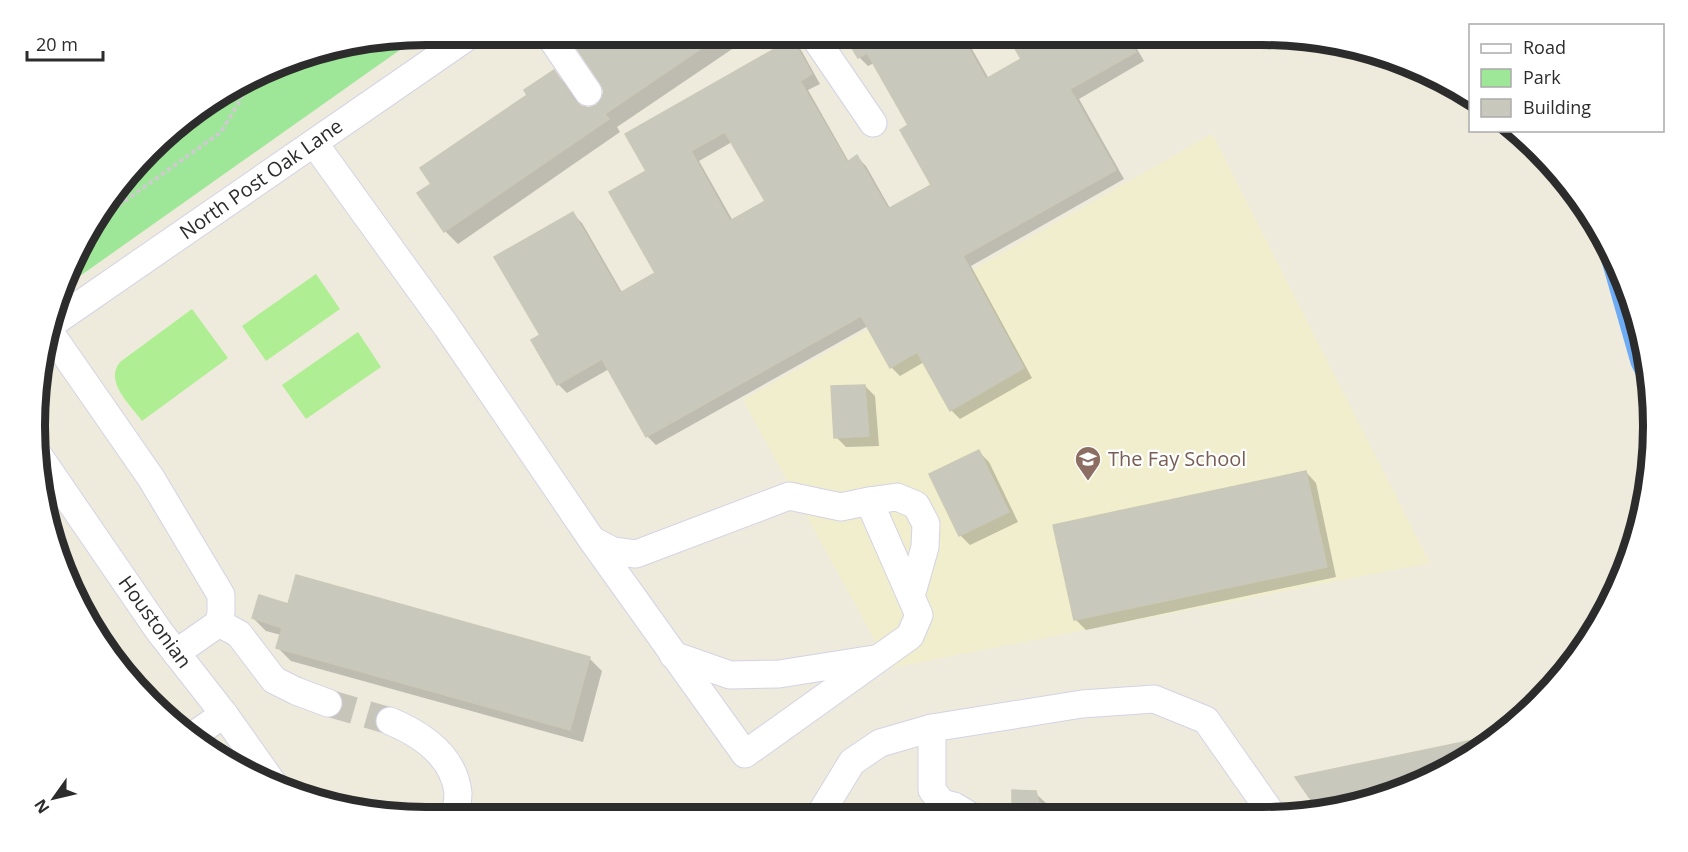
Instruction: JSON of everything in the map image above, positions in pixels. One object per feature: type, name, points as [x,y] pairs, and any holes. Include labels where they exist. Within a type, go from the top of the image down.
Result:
[{"type":"street","name":"North Post Oak Lane","points":[[61,318],[454,45]]},
{"type":"street","points":[[556,45],[588,92]]},
{"type":"street","points":[[820,45],[873,123]]},
{"type":"street","points":[[314,143],[447,327],[673,655],[746,754],[876,658],[910,636],[919,615],[869,501]]},
{"type":"street","points":[[55,339],[151,478],[221,595],[219,623],[176,653]]},
{"type":"street","name":"Houstonian","points":[[47,468],[176,653],[224,714],[265,771]]},
{"type":"street","points":[[592,540],[613,552],[636,554],[789,496],[841,507],[897,497],[916,505],[926,524],[924,547],[911,596]]},
{"type":"street","points":[[219,623],[239,634],[274,680],[328,703]]},
{"type":"street","points":[[673,655],[730,675],[779,674],[876,658]]},
{"type":"street","points":[[824,807],[852,762],[880,743],[932,728],[1082,704],[1154,699],[1206,720],[1267,807]]},
{"type":"street","points":[[199,732],[224,714]]},
{"type":"street","points":[[390,721],[407,728],[432,745],[449,767],[458,793],[457,807]]},
{"type":"street","points":[[932,728],[932,790],[942,803],[951,807]]},
{"type":"path","points":[[112,210],[220,132],[241,99],[243,92]]},
{"type":"shaded area","name":"The Fay School","points":[[1212,134],[1430,563],[890,668],[743,400]]},
{"type":"green space","points":[[406,46],[74,280],[96,235],[124,194],[175,140],[214,109],[257,84],[304,65],[352,52]]},
{"type":"green space","points":[[316,274],[340,309],[266,361],[242,326]]},
{"type":"green space","points":[[192,309],[228,358],[142,421],[121,393],[115,377],[116,370],[120,362]]},
{"type":"green space","points":[[358,332],[381,367],[306,419],[282,385]]},
{"type":"water","points":[[1596,244],[1623,304],[1636,352],[1641,385],[1631,365]]},
{"type":"building","points":[[575,45],[706,45],[605,114],[609,119],[444,232],[417,193],[431,184],[420,168],[527,95],[524,90],[554,70],[575,101],[581,106],[589,108],[597,105],[604,91]]},
{"type":"building","points":[[781,45],[795,45],[812,74],[800,81],[847,162],[857,155],[888,209],[931,185],[900,130],[908,125],[867,53],[858,58],[850,45],[967,45],[986,79],[1021,59],[1013,45],[1132,45],[1136,52],[1070,89],[1116,170],[963,256],[1024,368],[950,411],[917,352],[890,368],[861,316],[646,437],[602,359],[557,385],[531,340],[540,335],[494,257],[573,212],[620,293],[655,273],[609,192],[646,171],[625,134]],"holes":[[[725,132],[765,201],[730,221],[691,151]]]},
{"type":"building","points":[[865,385],[869,436],[834,438],[831,386]]},
{"type":"building","points":[[979,450],[1009,512],[959,536],[929,474]]},
{"type":"building","points":[[1306,471],[1327,567],[1074,620],[1053,525]]},
{"type":"building","points":[[296,575],[590,657],[570,730],[276,648],[282,628],[252,618],[259,595],[288,604]]},
{"type":"building","points":[[1480,739],[1431,768],[1408,778],[1336,800],[1314,804],[1295,777]]},
{"type":"building","points":[[1012,790],[1036,791],[1040,807],[1012,807]]},
{"type":"tunnel","points":[[328,703],[390,721]]},
{"type":"place","name":"The Fay School","points":[[1088,482]]}]
